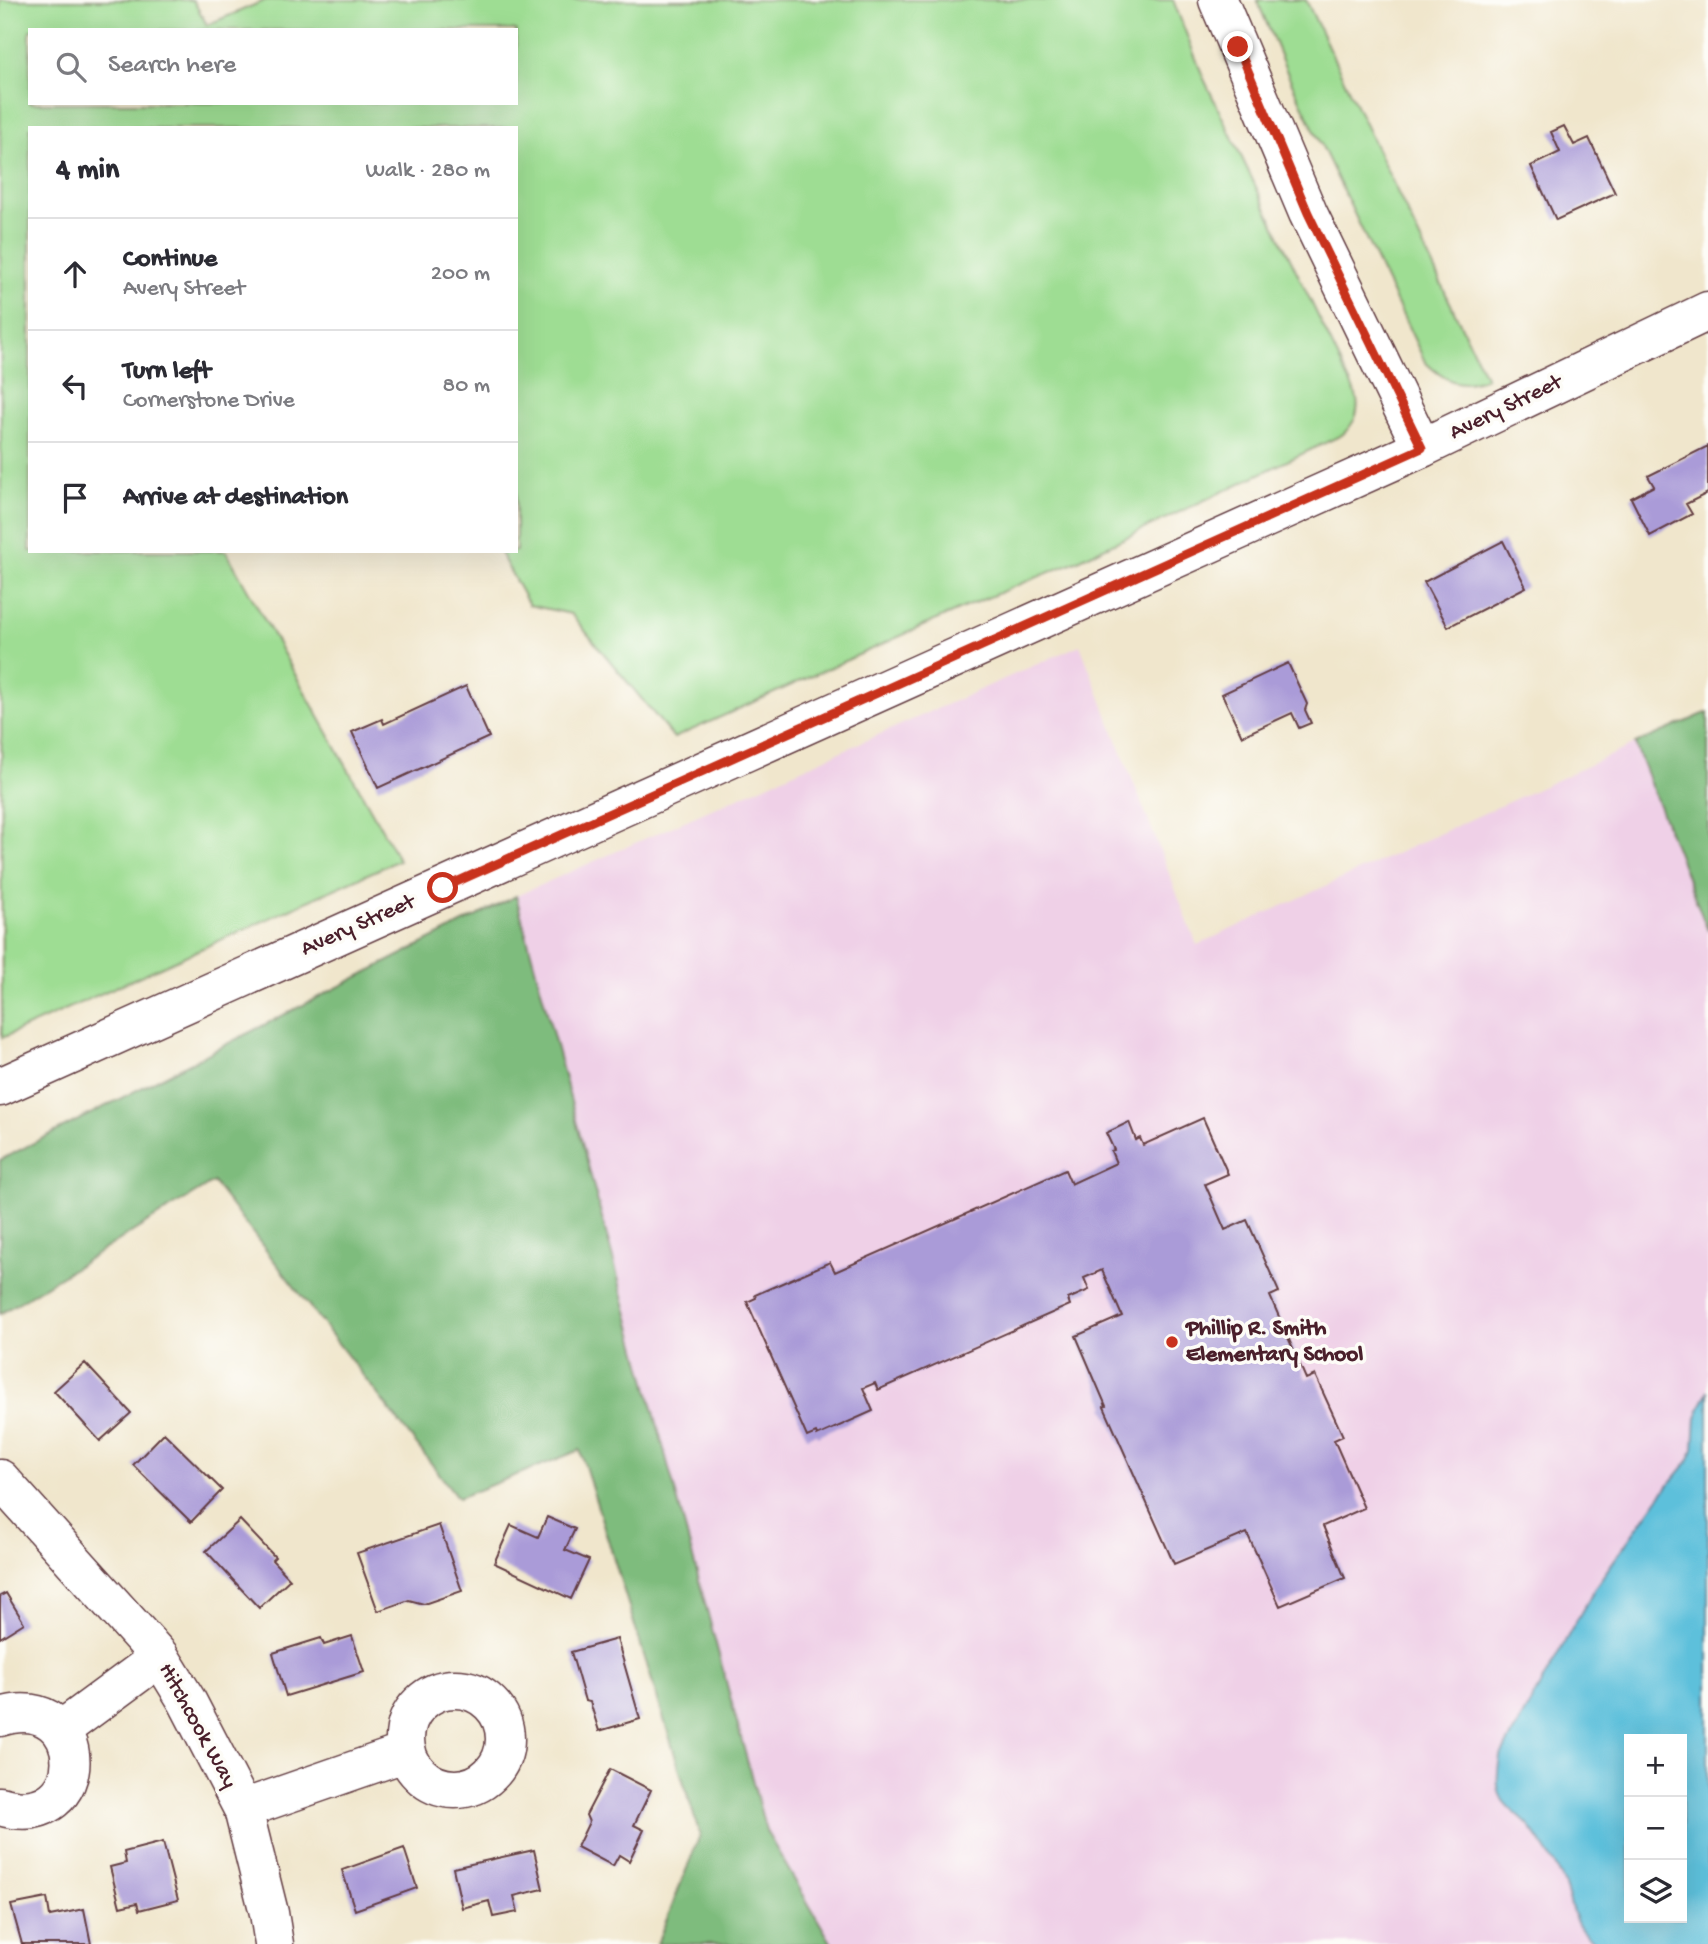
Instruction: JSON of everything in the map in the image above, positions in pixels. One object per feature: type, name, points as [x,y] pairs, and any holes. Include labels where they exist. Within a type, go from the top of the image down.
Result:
[{"type":"main road","points":[[1218,0],[1308,213],[1422,448]]},
{"type":"main road","name":"Avery Street","points":[[0,1087],[1422,448],[1708,312]]},
{"type":"main road","name":"Hitchcook Way","points":[[0,1479],[160,1657],[187,1701],[243,1809],[274,1944]]},
{"type":"main road","points":[[61,1730],[160,1657]]},
{"type":"main road","points":[[0,1717],[16,1712],[34,1713],[48,1718],[61,1730],[70,1748],[72,1765],[67,1782],[58,1796],[48,1804],[32,1810],[17,1811],[0,1806]]},
{"type":"main road","points":[[243,1809],[407,1752]]},
{"type":"shaded area","name":"Phillip R. Smith Elementary School","points":[[1080,645],[1197,945],[1635,744],[1708,931],[1708,1944],[832,1944],[766,1831],[516,896]]},
{"type":"green space","points":[[0,0],[193,0],[207,25],[266,0],[1173,0],[1204,79],[1356,395],[1358,407],[1353,422],[1342,435],[1074,562],[965,607],[674,738],[571,614],[529,605],[500,553],[518,553],[518,126],[28,126],[28,553],[227,553],[399,860],[2,1038]]},
{"type":"green space","points":[[1257,0],[1306,0],[1486,378],[1460,383],[1439,374],[1425,362],[1289,77]]},
{"type":"green space","points":[[1708,712],[1708,931],[1635,744]]},
{"type":"green space","points":[[516,896],[766,1831],[832,1944],[657,1944],[700,1835],[580,1450],[458,1498],[213,1182],[0,1314],[0,1160]]},
{"type":"water","points":[[1708,1390],[1708,1944],[1599,1944],[1590,1939],[1578,1925],[1560,1875],[1542,1845],[1529,1826],[1502,1799],[1498,1783],[1500,1757],[1596,1586],[1659,1497],[1690,1459],[1694,1449],[1696,1417]]},
{"type":"building","points":[[1564,126],[1574,145],[1589,138],[1615,193],[1556,220],[1531,166],[1560,152],[1551,132]]},
{"type":"building","points":[[1708,446],[1708,493],[1686,504],[1692,514],[1650,536],[1631,498],[1654,486],[1648,476]]},
{"type":"building","points":[[1503,541],[1526,587],[1448,627],[1424,582]]},
{"type":"building","points":[[1288,663],[1307,704],[1305,710],[1311,723],[1299,728],[1292,713],[1242,736],[1222,694]]},
{"type":"building","points":[[466,686],[489,737],[378,788],[352,732],[382,719],[384,724]]},
{"type":"building","points":[[1203,1118],[1228,1174],[1205,1184],[1225,1230],[1247,1220],[1279,1292],[1270,1296],[1306,1379],[1315,1375],[1343,1436],[1334,1440],[1364,1508],[1323,1526],[1345,1578],[1280,1606],[1247,1533],[1174,1564],[1104,1407],[1106,1406],[1076,1336],[1122,1316],[1102,1270],[1084,1278],[1089,1290],[1068,1299],[1070,1305],[878,1390],[875,1383],[863,1388],[873,1411],[817,1436],[816,1433],[807,1437],[747,1302],[756,1298],[755,1295],[830,1262],[835,1272],[1065,1170],[1071,1184],[1116,1163],[1111,1151],[1114,1150],[1106,1133],[1129,1122],[1136,1140],[1140,1138],[1143,1145]]},
{"type":"building","points":[[85,1363],[131,1413],[100,1441],[54,1391]]},
{"type":"building","points":[[164,1433],[222,1490],[191,1522],[133,1465]]},
{"type":"building","points":[[547,1517],[575,1529],[565,1550],[589,1560],[571,1599],[494,1563],[511,1525],[538,1537]]},
{"type":"building","points":[[240,1520],[275,1557],[272,1560],[290,1579],[259,1608],[206,1551]]},
{"type":"building","points":[[439,1525],[462,1591],[424,1604],[409,1600],[378,1611],[357,1553]]},
{"type":"building","points":[[6,1593],[24,1623],[0,1638],[0,1596]]},
{"type":"building","points":[[352,1636],[364,1672],[286,1696],[273,1653],[321,1638],[324,1645]]},
{"type":"building","points":[[617,1639],[640,1719],[599,1731],[590,1702],[585,1701],[571,1652]]},
{"type":"building","points":[[610,1769],[651,1790],[634,1825],[644,1830],[629,1861],[619,1855],[613,1866],[577,1847],[589,1822],[586,1815]]},
{"type":"building","points":[[163,1842],[178,1900],[139,1910],[137,1903],[120,1907],[110,1867],[126,1863],[124,1852]]},
{"type":"building","points":[[404,1848],[417,1888],[355,1910],[342,1870]]},
{"type":"building","points":[[534,1850],[543,1889],[514,1896],[518,1912],[493,1917],[489,1901],[462,1908],[453,1868]]},
{"type":"building","points":[[47,1898],[50,1916],[84,1909],[91,1944],[22,1944],[11,1905]]},
{"type":"place","name":"Phillip R. Smith Elementary School","points":[[1172,1342]]},
{"type":"route","points":[[443,888],[1422,448],[1308,213],[1238,47]]}]
